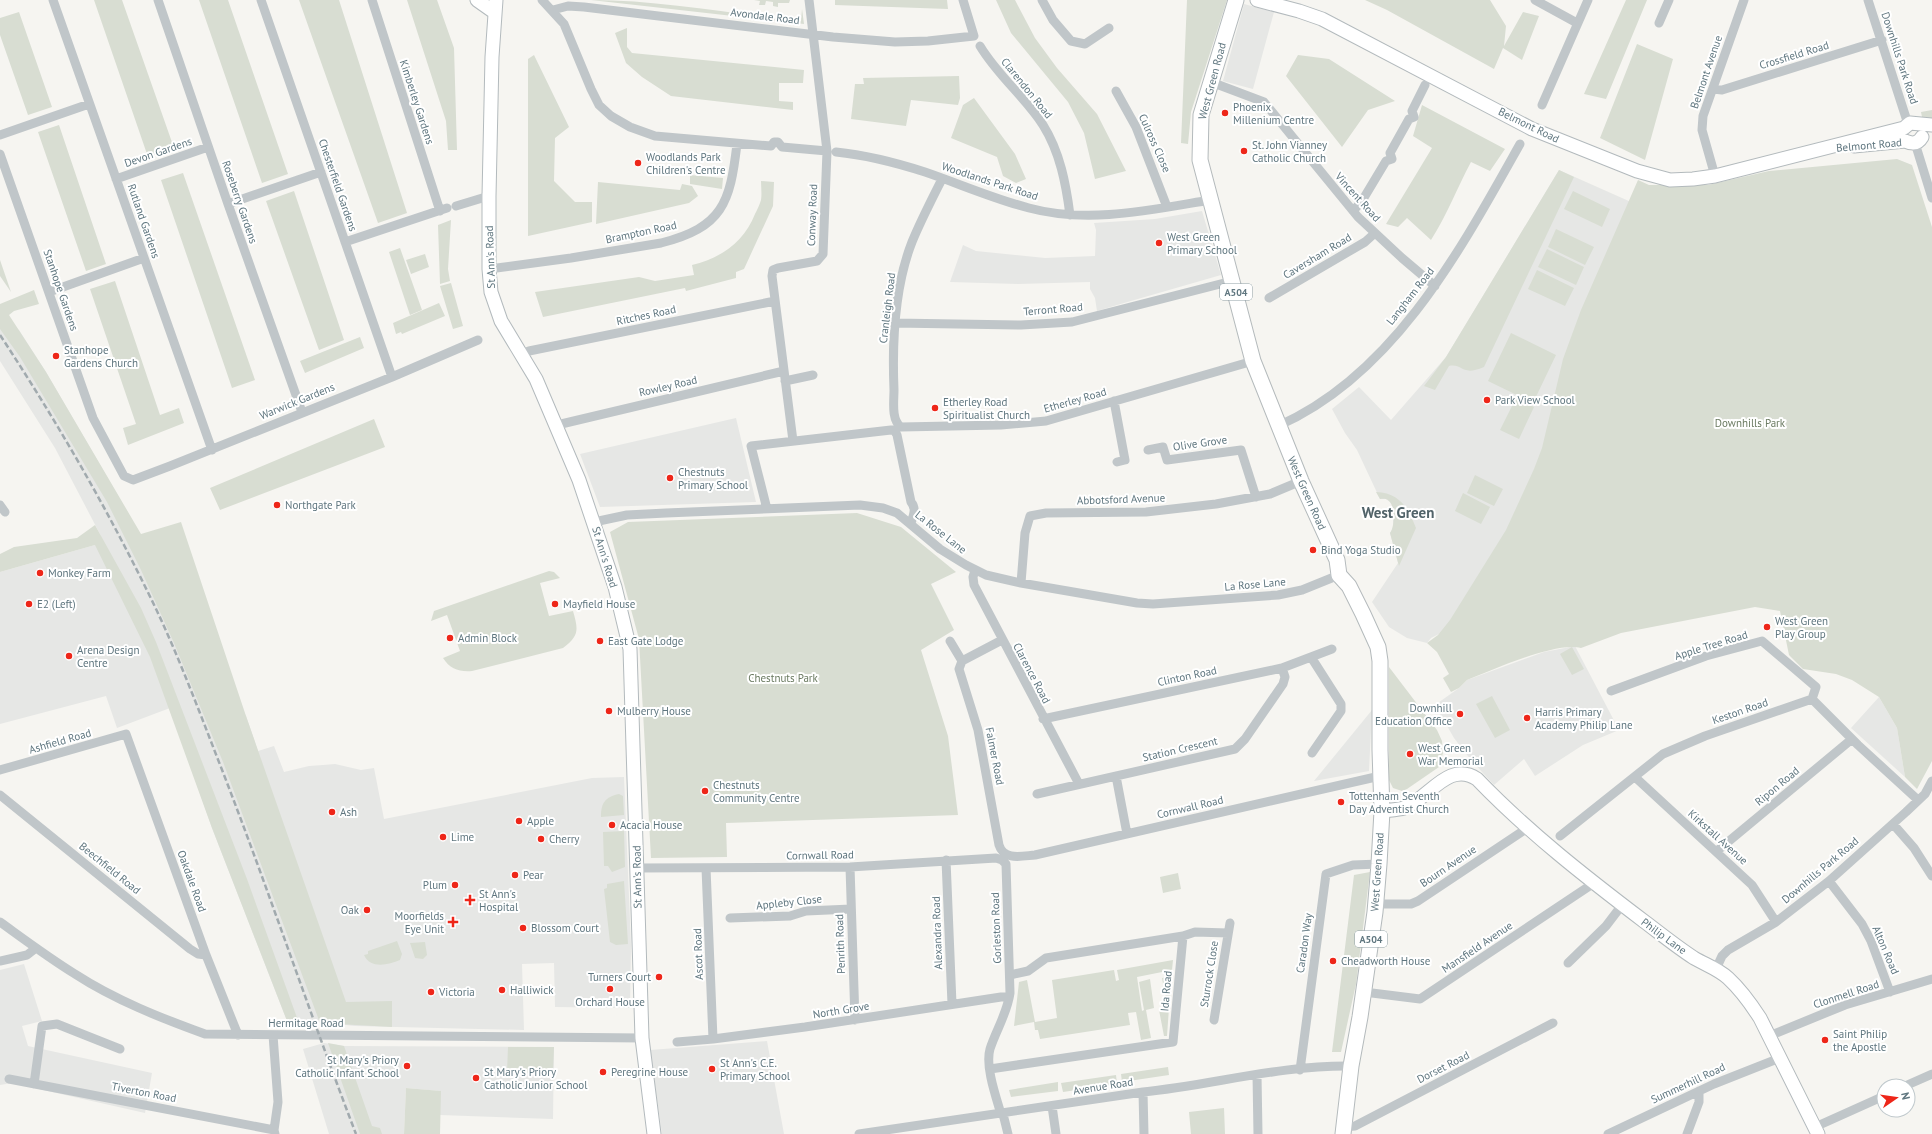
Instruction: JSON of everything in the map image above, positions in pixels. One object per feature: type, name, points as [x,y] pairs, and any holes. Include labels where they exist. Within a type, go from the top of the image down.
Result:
[{"type":"main road","points":[[477,0],[495,6]]},
{"type":"main road","name":"West Green Road","points":[[1236,0],[1201,115],[1200,160],[1253,361],[1301,481],[1337,560],[1340,575],[1349,586],[1360,607],[1379,654],[1381,677],[1380,776],[1382,811],[1376,904],[1364,992],[1351,1066],[1343,1131]]},
{"type":"main road","name":"Belmont Road","points":[[1257,0],[1299,11],[1322,19],[1532,128],[1637,171],[1670,180],[1715,176],[1814,149],[1915,133],[1932,125]]},
{"type":"main road","name":"St Ann's Road","points":[[495,6],[489,196],[489,269],[491,292],[496,311],[506,331],[536,379],[557,425],[594,522],[615,587],[630,649],[642,1038],[654,1134]]},
{"type":"main road","name":"Philip Lane","points":[[1382,811],[1404,808],[1441,782],[1458,774],[1464,773],[1477,779],[1526,826],[1594,883],[1695,958],[1729,978],[1750,1002],[1769,1036],[1816,1130]]},
{"type":"street","name":"Rutland Gardens","points":[[53,0],[212,450]]},
{"type":"street","name":"Roseberry Gardens","points":[[158,0],[208,147],[302,412]]},
{"type":"street","name":"Chesterfield Gardens","points":[[261,0],[392,377]]},
{"type":"street","name":"Kimberley Gardens","points":[[372,0],[448,208]]},
{"type":"street","name":"Woodlands Park Road","points":[[542,0],[553,10],[564,24],[597,99],[611,116],[630,127],[655,136],[771,146],[775,152],[778,152],[782,147],[832,151],[912,168],[1029,208],[1070,215],[1100,216],[1210,200]]},
{"type":"street","name":"Conway Road","points":[[793,441],[775,301],[773,270],[816,260],[823,254],[832,151],[809,0]]},
{"type":"street","name":"Avondale Road","points":[[553,10],[568,6],[584,7],[895,42],[928,41],[974,36],[963,0]]},
{"type":"street","points":[[1042,0],[1053,20],[1071,41],[1085,44],[1109,28]]},
{"type":"street","points":[[1535,0],[1578,24]]},
{"type":"street","points":[[1542,105],[1588,0]]},
{"type":"street","points":[[1659,23],[1669,0]]},
{"type":"street","name":"Belmont Avenue","points":[[1715,176],[1702,130],[1703,116],[1744,0]]},
{"type":"street","name":"Downhills Park Road","points":[[1868,0],[1915,133],[1932,198]]},
{"type":"street","name":"Crossfield Road","points":[[1713,89],[1722,90],[1882,40]]},
{"type":"street","name":"Clarendon Road","points":[[980,46],[996,70],[1043,126],[1056,150],[1063,172],[1070,215]]},
{"type":"street","name":"Vincent Road","points":[[1211,82],[1264,102],[1353,212],[1435,286]]},
{"type":"street","points":[[1353,212],[1362,201],[1388,157],[1425,85]]},
{"type":"street","name":"Culross Close","points":[[1116,91],[1136,127],[1167,207]]},
{"type":"street","points":[[0,135],[89,104]]},
{"type":"street","name":"Brampton Road","points":[[489,269],[571,258],[660,243],[674,240],[702,228],[715,218],[724,205],[730,188],[738,144]]},
{"type":"street","name":"Langham Road","points":[[1278,426],[1315,407],[1360,374],[1407,322],[1435,286],[1470,232],[1520,144]]},
{"type":"street","name":"Devon Gardens","points":[[116,179],[208,147]]},
{"type":"street","name":"Stanhope Gardens","points":[[0,154],[93,418],[124,476]]},
{"type":"street","points":[[228,204],[321,172]]},
{"type":"street","name":"Cranleigh Road","points":[[910,523],[914,513],[914,507],[911,502],[897,436],[895,416],[893,373],[895,323],[901,281],[908,254],[942,179]]},
{"type":"street","points":[[345,242],[489,196]]},
{"type":"street","name":"Caversham Road","points":[[1269,298],[1364,242],[1375,233]]},
{"type":"street","points":[[49,292],[144,258]]},
{"type":"street","name":"Terront Road","points":[[895,323],[1021,324],[1072,322],[1232,281]]},
{"type":"street","name":"Ritches Road","points":[[521,354],[775,301]]},
{"type":"street","name":"Warwick Gardens","points":[[124,476],[133,480],[212,450],[302,412],[392,377],[478,340]]},
{"type":"street","name":"Etherley Road","points":[[767,509],[751,446],[896,428],[1030,424],[1067,416],[1253,361]]},
{"type":"street","name":"Rowley Road","points":[[557,425],[784,371]]},
{"type":"street","points":[[785,381],[813,375]]},
{"type":"street","points":[[1114,401],[1125,460],[1117,462]]},
{"type":"street","name":"Olive Grove","points":[[1148,450],[1163,447],[1167,460],[1241,450],[1256,497]]},
{"type":"street","name":"Abbotsford Avenue","points":[[1021,583],[1025,533],[1030,516],[1046,512],[1146,512],[1216,504],[1270,494],[1301,481]]},
{"type":"street","points":[[897,513],[911,502]]},
{"type":"street","name":"La Rose Lane","points":[[594,522],[635,515],[860,505],[883,508],[897,513],[940,549],[975,570],[1021,583],[1137,604],[1292,593],[1340,575]]},
{"type":"street","name":"Clarence Road","points":[[975,570],[973,577],[974,585],[1043,719],[1079,784]]},
{"type":"street","points":[[962,661],[1002,640]]},
{"type":"street","name":"Falmer Road","points":[[950,641],[962,661],[959,669],[978,730],[999,845],[1004,857]]},
{"type":"street","name":"Apple Tree Road","points":[[1611,692],[1706,656],[1762,642],[1816,687],[1812,699]]},
{"type":"street","name":"Clinton Road","points":[[1043,719],[1282,668],[1332,649]]},
{"type":"street","points":[[1311,657],[1341,704],[1341,711],[1312,753]]},
{"type":"street","name":"Station Crescent","points":[[1036,794],[1235,749],[1249,733],[1283,684],[1285,677],[1282,668]]},
{"type":"street","points":[[1812,699],[1852,739],[1918,800]]},
{"type":"street","name":"Keston Road","points":[[1560,836],[1636,778],[1663,754],[1705,736],[1812,699]]},
{"type":"street","name":"Ashfield Road","points":[[0,770],[126,734]]},
{"type":"street","name":"Oakdale Road","points":[[126,734],[206,955],[238,1035]]},
{"type":"street","name":"Ripon Road","points":[[1717,851],[1852,739]]},
{"type":"street","points":[[1116,776],[1127,834]]},
{"type":"street","name":"Cornwall Road","points":[[637,868],[850,867],[1035,855],[1380,776]]},
{"type":"street","name":"Kirkstall Avenue","points":[[1636,778],[1717,851],[1752,885],[1776,922]]},
{"type":"street","name":"Downhills Park Road","points":[[1716,969],[1722,956],[1728,950],[1776,922],[1829,881],[1925,794],[1931,784]]},
{"type":"street","name":"Beechfield Road","points":[[0,795],[190,949],[198,954],[206,955]]},
{"type":"street","points":[[1893,824],[1914,848],[1932,876]]},
{"type":"street","name":"Bourn Avenue","points":[[1376,904],[1411,904],[1418,901],[1523,831],[1526,826]]},
{"type":"street","name":"Gorleston Road","points":[[1004,857],[1006,864],[1010,975],[1009,997],[1005,1014],[990,1050],[990,1069],[1008,1134]]},
{"type":"street","name":"Alexandra Road","points":[[946,860],[952,1004]]},
{"type":"street","name":"Caradon Way","points":[[1300,1070],[1326,874],[1353,865],[1379,864]]},
{"type":"street","name":"Penrith Road","points":[[850,867],[855,1020]]},
{"type":"street","name":"Ascot Road","points":[[706,868],[713,1039]]},
{"type":"street","name":"Alton Road","points":[[1829,881],[1862,924],[1871,941],[1890,992]]},
{"type":"street","name":"Mansfield Avenue","points":[[1364,992],[1420,999],[1594,883]]},
{"type":"street","points":[[1568,963],[1606,926],[1622,905]]},
{"type":"street","name":"Appleby Close","points":[[730,918],[790,916],[806,911],[851,909]]},
{"type":"street","name":"Hermitage Road","points":[[0,922],[76,975],[123,1000],[205,1034],[642,1038]]},
{"type":"street","name":"Sturrock Close","points":[[1183,936],[1196,932],[1229,928],[1214,1020]]},
{"type":"street","points":[[1010,975],[1028,971],[1046,958],[1183,936]]},
{"type":"street","name":"Ida Road","points":[[990,1069],[1173,1042],[1183,936]]},
{"type":"street","points":[[0,961],[27,955],[36,948]]},
{"type":"street","name":"Clonmell Road","points":[[1769,1036],[1845,1004],[1932,979]]},
{"type":"street","name":"North Grove","points":[[677,1042],[713,1039],[855,1020],[952,1004],[1009,997]]},
{"type":"street","name":"Dorset Road","points":[[1343,1131],[1553,1023]]},
{"type":"street","points":[[34,1084],[42,1026],[57,1024],[120,1049]]},
{"type":"street","points":[[274,1035],[278,1102],[275,1132]]},
{"type":"street","name":"Summerhill Road","points":[[1608,1134],[1742,1072],[1780,1058]]},
{"type":"street","name":"Avenue Road","points":[[859,1134],[1002,1114],[1142,1092],[1178,1089],[1257,1075],[1351,1066]]},
{"type":"street","points":[[1916,1081],[1932,1074]]},
{"type":"street","points":[[1257,1075],[1258,1134]]},
{"type":"street","name":"Tiverton Road","points":[[5,1078],[275,1132]]},
{"type":"street","points":[[1687,1134],[1699,1102],[1699,1091]]},
{"type":"street","points":[[1142,1092],[1144,1134]]},
{"type":"street","points":[[1816,1130],[1876,1100]]},
{"type":"street","points":[[1052,1106],[1056,1134]]},
{"type":"shaded area","points":[[1244,4],[1274,12],[1253,89],[1223,81]]},
{"type":"shaded area","name":"Park View School","points":[[1559,170],[1631,202],[1552,455],[1449,629],[1431,638],[1427,643],[1407,638],[1389,627],[1372,602],[1398,563],[1390,533],[1393,528],[1393,506],[1386,499],[1380,499],[1357,450],[1345,433],[1332,409],[1359,387],[1391,420],[1446,357]]},
{"type":"shaded area","points":[[1202,211],[1221,275],[1097,311],[1095,298],[1090,289],[1090,282],[1018,284],[950,282],[963,245],[976,251],[1045,258],[1095,256],[1096,230],[1094,223],[1155,219]]},
{"type":"shaded area","points":[[0,320],[19,330],[46,372],[246,716],[258,751],[274,746],[284,772],[309,766],[335,764],[361,770],[374,768],[384,819],[592,778],[624,777],[631,945],[630,1008],[555,1007],[554,963],[522,964],[524,1030],[355,1026],[317,1022],[300,1026],[289,1026],[212,828],[170,708],[117,728],[106,696],[0,724],[0,572],[95,545],[101,536],[55,448],[0,361]]},
{"type":"shaded area","name":"Chestnuts Primary School","points":[[736,418],[756,502],[600,507],[580,454]]},
{"type":"shaded area","name":"Harris Primary Academy Philip Lane","points":[[1575,646],[1619,730],[1583,745],[1535,776],[1524,759],[1494,785],[1471,760],[1454,738],[1435,705],[1459,688],[1467,680],[1544,652]]},
{"type":"shaded area","points":[[1879,697],[1897,728],[1905,777],[1851,728]]},
{"type":"shaded area","points":[[1372,710],[1369,771],[1314,781]]},
{"type":"shaded area","points":[[24,964],[42,1021],[22,1026],[28,1046],[152,1073],[145,1113],[12,1083],[0,1085],[0,970]]},
{"type":"shaded area","name":"St Ann's C.E. Primary School","points":[[767,1041],[784,1134],[662,1134],[650,1050]]},
{"type":"shaded area","points":[[324,1043],[344,1046],[554,1047],[553,1119],[440,1115],[440,1091],[406,1088],[404,1134],[329,1134],[303,1049]]},
{"type":"green space","points":[[94,0],[122,0],[174,148],[148,157]]},
{"type":"green space","points":[[199,0],[228,0],[288,174],[262,183]]},
{"type":"green space","points":[[299,0],[339,0],[407,213],[378,223]]},
{"type":"green space","points":[[407,0],[437,0],[454,48],[457,150],[448,150],[446,121]]},
{"type":"green space","points":[[591,0],[644,2],[801,21],[802,9],[804,24]]},
{"type":"green space","points":[[754,0],[790,0],[789,3],[778,3],[778,7],[773,6],[773,2],[766,1],[765,5],[759,5],[760,1]]},
{"type":"green space","points":[[835,0],[947,0],[948,9],[835,5]]},
{"type":"green space","points":[[996,0],[1015,0],[1035,38],[1057,68],[1097,114],[1126,171],[1095,179],[1084,133],[1068,102],[1011,33]]},
{"type":"green space","points":[[1187,0],[1227,0],[1191,112],[1188,144],[1181,143]]},
{"type":"green space","points":[[1365,0],[1490,0],[1506,26],[1504,46],[1523,12],[1539,16],[1522,60],[1503,48],[1494,69],[1387,10]]},
{"type":"green space","points":[[1626,0],[1647,0],[1606,99],[1584,94]]},
{"type":"green space","points":[[19,12],[52,107],[28,115],[0,35],[0,18]]},
{"type":"green space","points":[[627,28],[627,47],[632,53],[804,70],[803,83],[779,83],[779,101],[793,102],[793,110],[671,96],[642,77],[626,63],[615,33]]},
{"type":"green space","points":[[1637,44],[1673,59],[1645,160],[1600,138]]},
{"type":"green space","points":[[534,55],[569,127],[555,138],[554,181],[575,202],[592,202],[592,222],[528,236],[528,59]]},
{"type":"green space","points":[[1298,55],[1329,59],[1395,101],[1368,110],[1342,147],[1286,76]]},
{"type":"green space","points":[[959,76],[960,98],[958,105],[911,100],[906,126],[851,119],[855,84],[864,84],[863,78]]},
{"type":"green space","points":[[974,98],[1015,154],[1026,179],[1016,183],[1003,176],[997,157],[951,138],[963,105]]},
{"type":"green space","points":[[1422,105],[1505,149],[1490,171],[1471,162],[1431,240],[1407,218],[1398,227],[1386,224],[1432,148],[1413,136]]},
{"type":"green space","points":[[1932,110],[1932,121],[1923,122],[1921,112]]},
{"type":"green space","points":[[59,125],[106,264],[86,271],[38,132]]},
{"type":"green space","name":"Downhills Park","points":[[1897,159],[1912,165],[1932,227],[1932,761],[1917,789],[1905,777],[1897,728],[1879,697],[1852,680],[1836,674],[1803,669],[1789,655],[1780,611],[1755,607],[1621,633],[1581,648],[1570,647],[1541,652],[1467,680],[1459,688],[1451,692],[1443,678],[1449,674],[1437,652],[1427,643],[1438,635],[1450,620],[1506,530],[1534,469],[1542,448],[1563,359],[1581,310],[1638,180],[1649,185],[1708,185],[1769,171]]},
{"type":"green space","points":[[1559,170],[1574,177],[1484,367],[1471,371],[1457,366],[1449,366],[1435,390],[1424,386],[1446,357]]},
{"type":"green space","points":[[183,173],[255,380],[232,388],[161,180]]},
{"type":"green space","points":[[690,175],[723,178],[722,189],[690,184]]},
{"type":"green space","points":[[761,181],[774,182],[773,206],[744,269],[736,272],[736,278],[686,291],[685,288],[543,317],[535,292],[639,277],[655,281],[694,275],[692,265],[713,258],[722,253],[738,241],[745,233],[761,202]]},
{"type":"green space","points":[[598,182],[680,190],[682,184],[692,186],[698,196],[689,203],[596,224]]},
{"type":"green space","points":[[294,191],[344,340],[319,350],[266,201]]},
{"type":"green space","points":[[1573,191],[1610,209],[1602,227],[1564,209]]},
{"type":"green space","points":[[451,220],[448,269],[450,281],[440,284],[438,225]]},
{"type":"green space","points":[[1556,229],[1594,247],[1585,265],[1548,247]]},
{"type":"green space","points":[[400,248],[422,310],[410,315],[389,252]]},
{"type":"green space","points":[[1547,249],[1584,267],[1576,285],[1538,267]]},
{"type":"green space","points":[[425,254],[429,267],[411,274],[406,260]]},
{"type":"green space","points":[[0,260],[11,292],[0,276]]},
{"type":"green space","points":[[1537,270],[1574,288],[1565,306],[1528,289]]},
{"type":"green space","points":[[115,281],[160,415],[179,408],[184,423],[128,445],[123,428],[136,424],[90,289]]},
{"type":"green space","points":[[451,283],[463,326],[453,329],[440,286]]},
{"type":"green space","points":[[34,290],[39,304],[14,311],[9,315],[46,372],[141,534],[181,522],[246,716],[346,1002],[392,1001],[392,1027],[320,1023],[223,762],[174,643],[141,570],[107,502],[20,357],[0,329],[0,304]]},
{"type":"green space","points":[[439,303],[445,316],[402,334],[401,332],[396,334],[393,323]]},
{"type":"green space","points":[[1511,333],[1556,355],[1533,403],[1488,381]]},
{"type":"green space","points":[[360,337],[364,348],[305,373],[300,361]]},
{"type":"green space","points":[[1516,398],[1534,407],[1519,439],[1500,430]]},
{"type":"green space","points":[[374,419],[385,447],[220,510],[210,488]]},
{"type":"green space","points":[[1475,475],[1503,489],[1494,506],[1467,493]]},
{"type":"green space","points":[[1376,492],[1391,495],[1402,503],[1410,514],[1416,528],[1399,566],[1390,533],[1393,526],[1392,507],[1388,500],[1380,499]]},
{"type":"green space","points":[[1463,493],[1490,507],[1481,524],[1455,511]]},
{"type":"green space","name":"Chestnuts Park","points":[[857,513],[901,527],[956,572],[931,584],[954,630],[921,650],[948,736],[958,815],[726,823],[727,857],[651,858],[639,639],[610,532],[628,522]]},
{"type":"green space","points":[[95,525],[141,608],[156,642],[247,879],[300,1026],[289,1026],[212,828],[150,657],[95,545],[0,572],[0,554],[14,547],[77,538]]},
{"type":"green space","points":[[549,571],[554,572],[560,578],[540,583],[549,616],[573,611],[575,617],[577,627],[575,635],[569,643],[563,648],[472,671],[455,669],[446,662],[443,658],[460,651],[447,615],[431,621],[434,611]]},
{"type":"green space","points":[[1572,647],[1584,669],[1572,675],[1560,654]]},
{"type":"green space","points":[[1389,667],[1437,730],[1442,741],[1443,753],[1439,767],[1402,791],[1393,788],[1389,780]]},
{"type":"green space","points":[[1492,696],[1510,730],[1495,738],[1476,704]]},
{"type":"green space","points":[[619,794],[623,796],[624,815],[601,817],[603,804],[605,801],[610,797]]},
{"type":"green space","points":[[624,831],[625,867],[612,872],[608,866],[604,866],[603,832]]},
{"type":"green space","points":[[1370,872],[1356,984],[1341,1052],[1332,1052],[1354,875]]},
{"type":"green space","points":[[1178,873],[1181,889],[1163,893],[1160,877]]},
{"type":"green space","points":[[624,881],[628,944],[616,945],[610,942],[604,889],[607,888],[607,884]]},
{"type":"green space","points":[[397,941],[402,954],[400,960],[380,965],[370,962],[364,955],[368,954],[368,951]]},
{"type":"green space","points":[[425,942],[427,955],[423,959],[415,958],[410,943]]},
{"type":"green space","points":[[1173,960],[1172,970],[1137,977],[1142,1011],[1144,1010],[1139,982],[1150,979],[1154,1008],[1146,1010],[1151,1038],[1141,1040],[1136,1012],[1128,1013],[1130,1025],[1040,1039],[1038,1030],[1035,1030],[1034,1022],[1014,1026],[1019,982],[1027,980],[1035,1022],[1057,1018],[1052,980],[1114,970],[1116,981],[1119,980],[1117,970]]},
{"type":"green space","points":[[1172,976],[1169,1006],[1167,1006],[1162,978]]},
{"type":"green space","points":[[1169,1008],[1167,1036],[1164,1036],[1159,1010]]},
{"type":"green space","points":[[328,1043],[344,1046],[372,1126],[380,1128],[382,1134],[360,1134]]},
{"type":"green space","points":[[508,1047],[554,1047],[553,1073],[507,1072]]},
{"type":"green space","points":[[1168,1067],[1169,1075],[1122,1082],[1121,1074]]},
{"type":"green space","points":[[1116,1075],[1117,1084],[1063,1092],[1061,1083]]},
{"type":"green space","points":[[1058,1082],[1058,1091],[1011,1097],[1009,1090]]},
{"type":"green space","points":[[406,1088],[441,1091],[440,1134],[404,1134]]},
{"type":"green space","points":[[1224,1108],[1225,1134],[1191,1134],[1189,1112]]},
{"type":"railway","points":[[0,335],[43,402],[83,470],[157,611],[188,683],[235,804],[356,1134]]},
{"type":"place","name":"Phoenix Millenium Centre","points":[[1225,113]]},
{"type":"place","name":"St. John Vianney Catholic Church","points":[[1244,151]]},
{"type":"place","name":"Woodlands Park Children's Centre","points":[[638,163]]},
{"type":"place","name":"West Green Primary School","points":[[1159,243]]},
{"type":"place","name":"Stanhope Gardens Church","points":[[56,356]]},
{"type":"place","name":"Park View School","points":[[1487,400]]},
{"type":"place","name":"Etherley Road Spiritualist Church","points":[[935,408]]},
{"type":"place","name":"Chestnuts Primary School","points":[[670,478]]},
{"type":"place","name":"Northgate Park","points":[[277,505]]},
{"type":"place","name":"Bind Yoga Studio","points":[[1313,550]]},
{"type":"place","name":"Monkey Farm","points":[[40,573]]},
{"type":"place","name":"E2 (Left)","points":[[29,604]]},
{"type":"place","name":"Mayfield House","points":[[555,604]]},
{"type":"place","name":"West Green Play Group","points":[[1767,627]]},
{"type":"place","name":"Admin Block","points":[[450,638]]},
{"type":"place","name":"East Gate Lodge","points":[[600,641]]},
{"type":"place","name":"Arena Design Centre","points":[[69,656]]},
{"type":"place","name":"Mulberry House","points":[[609,711]]},
{"type":"place","name":"Downhill Education Office","points":[[1460,714]]},
{"type":"place","name":"Harris Primary Academy Philip Lane","points":[[1527,718]]},
{"type":"place","name":"West Green War Memorial","points":[[1410,754]]},
{"type":"place","name":"Chestnuts Community Centre","points":[[705,791]]},
{"type":"place","name":"Tottenham Seventh Day Adventist Church","points":[[1341,802]]},
{"type":"place","name":"Ash","points":[[332,812]]},
{"type":"place","name":"Apple","points":[[519,821]]},
{"type":"place","name":"Acacia House","points":[[612,825]]},
{"type":"place","name":"Lime","points":[[443,837]]},
{"type":"place","name":"Cherry","points":[[541,839]]},
{"type":"place","name":"Pear","points":[[515,875]]},
{"type":"place","name":"Plum","points":[[455,885]]},
{"type":"place","name":"St Ann's Hospital","points":[[470,900]]},
{"type":"place","name":"Oak","points":[[367,910]]},
{"type":"place","name":"Moorfields Eye Unit","points":[[453,922]]},
{"type":"place","name":"Blossom Court","points":[[523,928]]},
{"type":"place","name":"Cheadworth House","points":[[1333,961]]},
{"type":"place","name":"Turners Court","points":[[659,977]]},
{"type":"place","name":"Orchard House","points":[[610,989]]},
{"type":"place","name":"Halliwick","points":[[502,990]]},
{"type":"place","name":"Victoria","points":[[431,992]]},
{"type":"place","name":"Saint Philip the Apostle","points":[[1825,1040]]},
{"type":"place","name":"St Mary's Priory Catholic Infant School","points":[[407,1066]]},
{"type":"place","name":"St Ann's C.E. Primary School","points":[[712,1069]]},
{"type":"place","name":"Peregrine House","points":[[603,1072]]},
{"type":"place","name":"St Mary's Priory Catholic Junior School","points":[[476,1078]]},
{"type":"district","name":"West Green","points":[[1398,512]]}]
